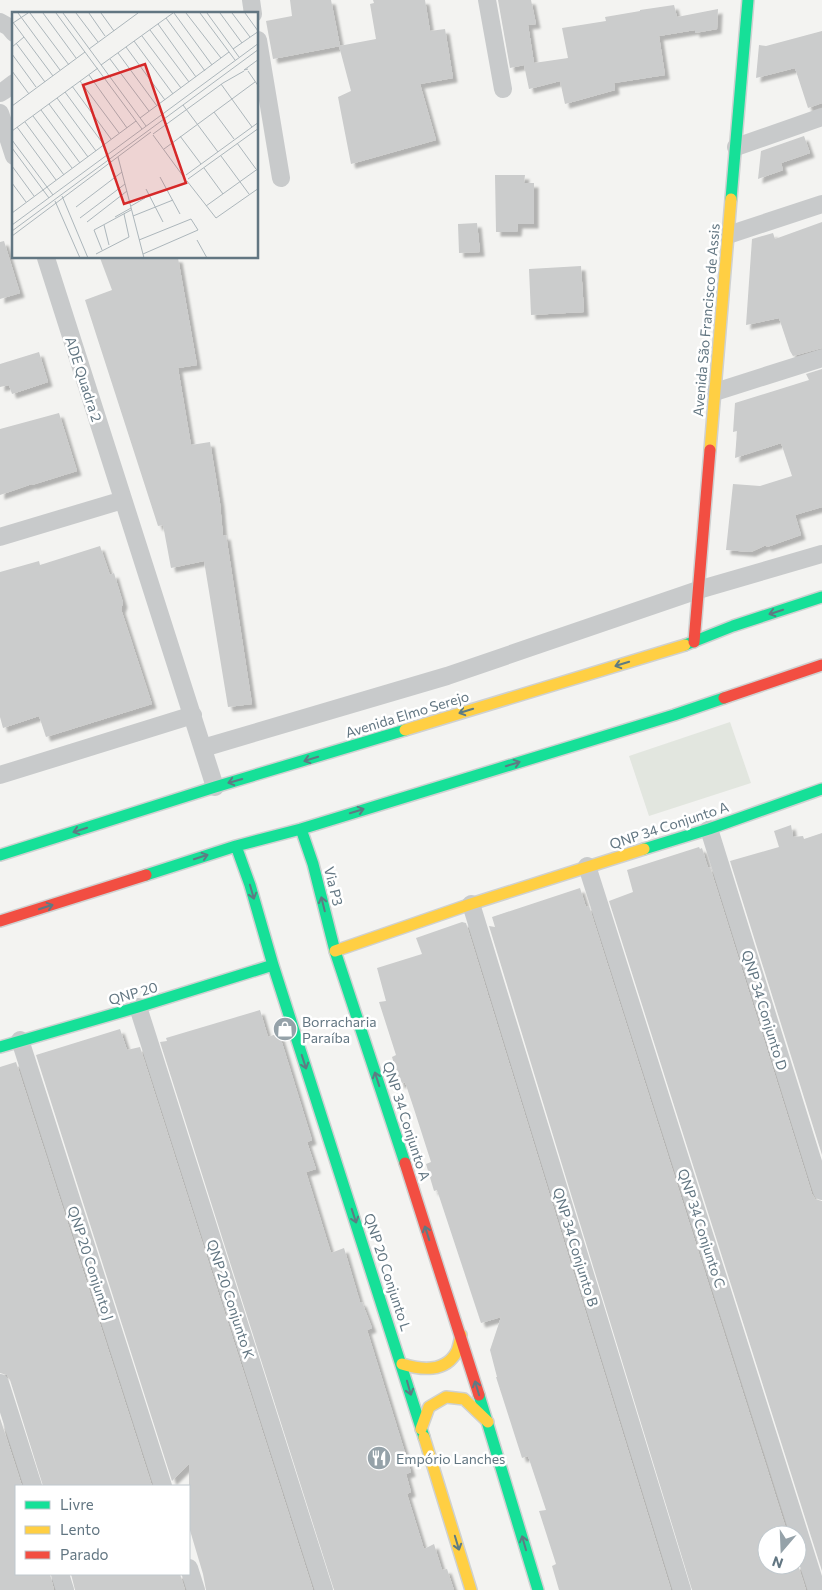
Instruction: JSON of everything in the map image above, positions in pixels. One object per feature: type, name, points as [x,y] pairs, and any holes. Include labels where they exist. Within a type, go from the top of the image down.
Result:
[{"type":"street","points":[[487,0],[503,89]]},
{"type":"street","name":"Avenida São Francisco de Assis","points":[[694,642],[748,0]]},
{"type":"street","points":[[0,22],[12,31]]},
{"type":"street","points":[[259,46],[281,178]]},
{"type":"street","points":[[0,93],[12,84]]},
{"type":"street","points":[[0,113],[12,150]]},
{"type":"street","points":[[736,147],[822,117]]},
{"type":"street","points":[[728,235],[822,204]]},
{"type":"street","name":"ADE Quadra 2","points":[[46,259],[215,787]]},
{"type":"street","points":[[715,392],[822,358]]},
{"type":"street","points":[[0,537],[123,500]]},
{"type":"street","points":[[202,748],[447,676],[698,590],[822,554]]},
{"type":"street","name":"Avenida Elmo Serejo","points":[[0,855],[215,787],[694,642],[733,626],[822,597]]},
{"type":"street","points":[[0,921],[236,846],[301,829],[674,715],[822,665]]},
{"type":"street","points":[[0,775],[193,715]]},
{"type":"street","name":"QNP 34 Conjunto A","points":[[538,1590],[461,1335],[335,951],[470,904],[821,792]]},
{"type":"street","name":"Via P3","points":[[301,829],[313,864],[335,951]]},
{"type":"street","name":"QNP 34 Conjunto D","points":[[709,829],[822,1191]]},
{"type":"street","points":[[236,846],[250,885],[273,965]]},
{"type":"street","name":"QNP 34 Conjunto C","points":[[587,866],[817,1590]]},
{"type":"street","name":"QNP 34 Conjunto B","points":[[470,904],[682,1590]]},
{"type":"street","name":"QNP 20","points":[[0,1047],[273,965]]},
{"type":"street","name":"QNP 20 Conjunto L","points":[[273,965],[402,1364],[471,1590]]},
{"type":"street","name":"QNP 20 Conjunto K","points":[[138,1007],[324,1590]]},
{"type":"street","name":"QNP 20 Conjunto J","points":[[20,1040],[163,1485]]},
{"type":"street","points":[[402,1364],[417,1369],[431,1369],[448,1363],[457,1353],[461,1335]]},
{"type":"street","points":[[0,1383],[33,1485]]},
{"type":"street","points":[[421,1429],[429,1407],[446,1397],[464,1399],[488,1422]]},
{"type":"street","points":[[190,1571],[196,1590]]},
{"type":"street","points":[[60,1575],[65,1590]]},
{"type":"shaded area","points":[[730,722],[751,783],[649,816],[629,756]]},
{"type":"building","points":[[290,0],[331,0],[340,46],[273,59],[266,21],[292,16]]},
{"type":"building","points":[[373,0],[425,0],[430,31],[445,29],[453,78],[420,84],[436,140],[351,164],[338,97],[351,91],[339,46],[376,39],[370,4],[374,3]]},
{"type":"building","points":[[498,0],[531,0],[536,24],[528,25],[534,63],[568,58],[562,28],[606,21],[605,17],[640,10],[674,5],[677,17],[718,9],[717,29],[695,33],[695,30],[659,36],[665,75],[614,83],[615,90],[565,104],[560,81],[529,89],[524,65],[510,68]]},
{"type":"building","points":[[822,31],[822,103],[808,108],[795,68],[756,78],[759,45],[766,46]]},
{"type":"building","points":[[804,136],[810,153],[781,163],[783,170],[758,179],[761,151]]},
{"type":"building","points":[[495,175],[525,175],[524,183],[534,183],[534,224],[518,224],[517,232],[496,232]]},
{"type":"building","points":[[822,222],[822,348],[793,356],[779,318],[746,325],[752,239],[773,233],[775,239]]},
{"type":"building","points":[[477,223],[480,252],[459,253],[458,224]]},
{"type":"building","points":[[4,241],[20,293],[0,299],[0,242]]},
{"type":"building","points":[[100,259],[178,259],[197,365],[178,368],[191,445],[210,442],[220,503],[223,536],[226,535],[252,704],[228,707],[204,561],[171,568],[163,525],[158,526],[85,300],[112,290]]},
{"type":"building","points":[[581,266],[584,312],[531,315],[529,269]]},
{"type":"building","points":[[39,352],[48,382],[12,394],[9,385],[0,387],[0,364]]},
{"type":"building","points":[[822,369],[822,507],[795,515],[801,535],[767,547],[766,545],[751,552],[726,550],[733,484],[760,486],[792,476],[781,443],[735,458],[737,431],[733,432],[735,403],[809,380],[806,374]]},
{"type":"building","points":[[59,413],[77,471],[0,495],[0,429]]},
{"type":"building","points":[[100,546],[110,575],[114,573],[123,603],[121,609],[152,704],[46,737],[39,716],[3,728],[0,717],[0,572],[39,561],[40,565]]},
{"type":"building","points":[[791,825],[793,837],[803,836],[804,839],[822,833],[822,1155],[730,861],[779,847],[774,831]]},
{"type":"building","points":[[699,847],[700,849],[702,848],[708,868],[710,867],[812,1194],[815,1199],[822,1201],[822,1571],[609,901],[633,892],[627,870]]},
{"type":"building","points":[[580,888],[586,907],[589,906],[785,1525],[757,1525],[757,1575],[801,1575],[806,1590],[692,1590],[489,926],[495,927],[492,917]]},
{"type":"building","points":[[462,922],[466,923],[671,1590],[559,1590],[552,1566],[556,1564],[539,1511],[546,1510],[528,1456],[522,1458],[496,1377],[490,1350],[501,1317],[481,1323],[437,1190],[434,1191],[426,1164],[431,1162],[405,1082],[400,1084],[392,1057],[396,1055],[379,1002],[386,1001],[377,968],[422,954],[416,938]]},
{"type":"building","points":[[260,1010],[268,1037],[279,1033],[312,1140],[307,1142],[316,1169],[306,1172],[331,1253],[344,1248],[360,1302],[362,1302],[372,1328],[367,1330],[411,1472],[406,1474],[411,1492],[407,1494],[424,1549],[434,1544],[442,1570],[447,1569],[454,1590],[334,1590],[160,1042],[167,1041],[166,1038]]},
{"type":"building","points":[[120,1029],[127,1050],[140,1047],[313,1590],[206,1590],[190,1530],[189,1464],[172,1481],[36,1055]]},
{"type":"building","points":[[16,1062],[152,1485],[43,1485],[10,1380],[7,1375],[0,1373],[0,1067]]},
{"type":"building","points":[[0,1418],[22,1485],[15,1485],[15,1575],[50,1575],[54,1590],[0,1590]]},
{"type":"building","points":[[71,1575],[180,1575],[185,1590],[75,1590]]},
{"type":"traffic: fast","points":[[731,199],[748,0]]},
{"type":"traffic: fast","points":[[685,645],[733,626],[822,597]]},
{"type":"traffic: fast","points":[[146,875],[236,846],[301,829],[674,715],[724,698]]},
{"type":"traffic: fast","points":[[0,855],[215,787],[405,730]]},
{"type":"traffic: fast","points":[[644,849],[709,829],[822,789]]},
{"type":"traffic: fast","points":[[301,829],[313,864],[335,951],[405,1163]]},
{"type":"traffic: fast","points":[[236,846],[250,885],[273,965],[424,1437]]},
{"type":"traffic: fast","points":[[0,1047],[273,965]]},
{"type":"traffic: fast","points":[[479,1395],[538,1590]]},
{"type":"traffic: slow","points":[[710,450],[731,199]]},
{"type":"traffic: slow","points":[[405,730],[685,645]]},
{"type":"traffic: slow","points":[[335,951],[471,904],[644,849]]},
{"type":"traffic: slow","points":[[402,1364],[417,1368],[440,1366],[452,1358],[457,1351],[461,1335]]},
{"type":"traffic: slow","points":[[421,1429],[429,1407],[446,1397],[464,1399],[488,1422]]},
{"type":"traffic: slow","points":[[424,1437],[471,1590]]},
{"type":"traffic: jam","points":[[694,642],[710,450]]},
{"type":"traffic: jam","points":[[724,698],[822,665]]},
{"type":"traffic: jam","points":[[0,921],[146,875]]},
{"type":"traffic: jam","points":[[405,1163],[479,1395]]},
{"type":"place","name":"Borracharia Paraíba","points":[[285,1029]]},
{"type":"place","name":"Empório Lanches","points":[[379,1458]]}]
